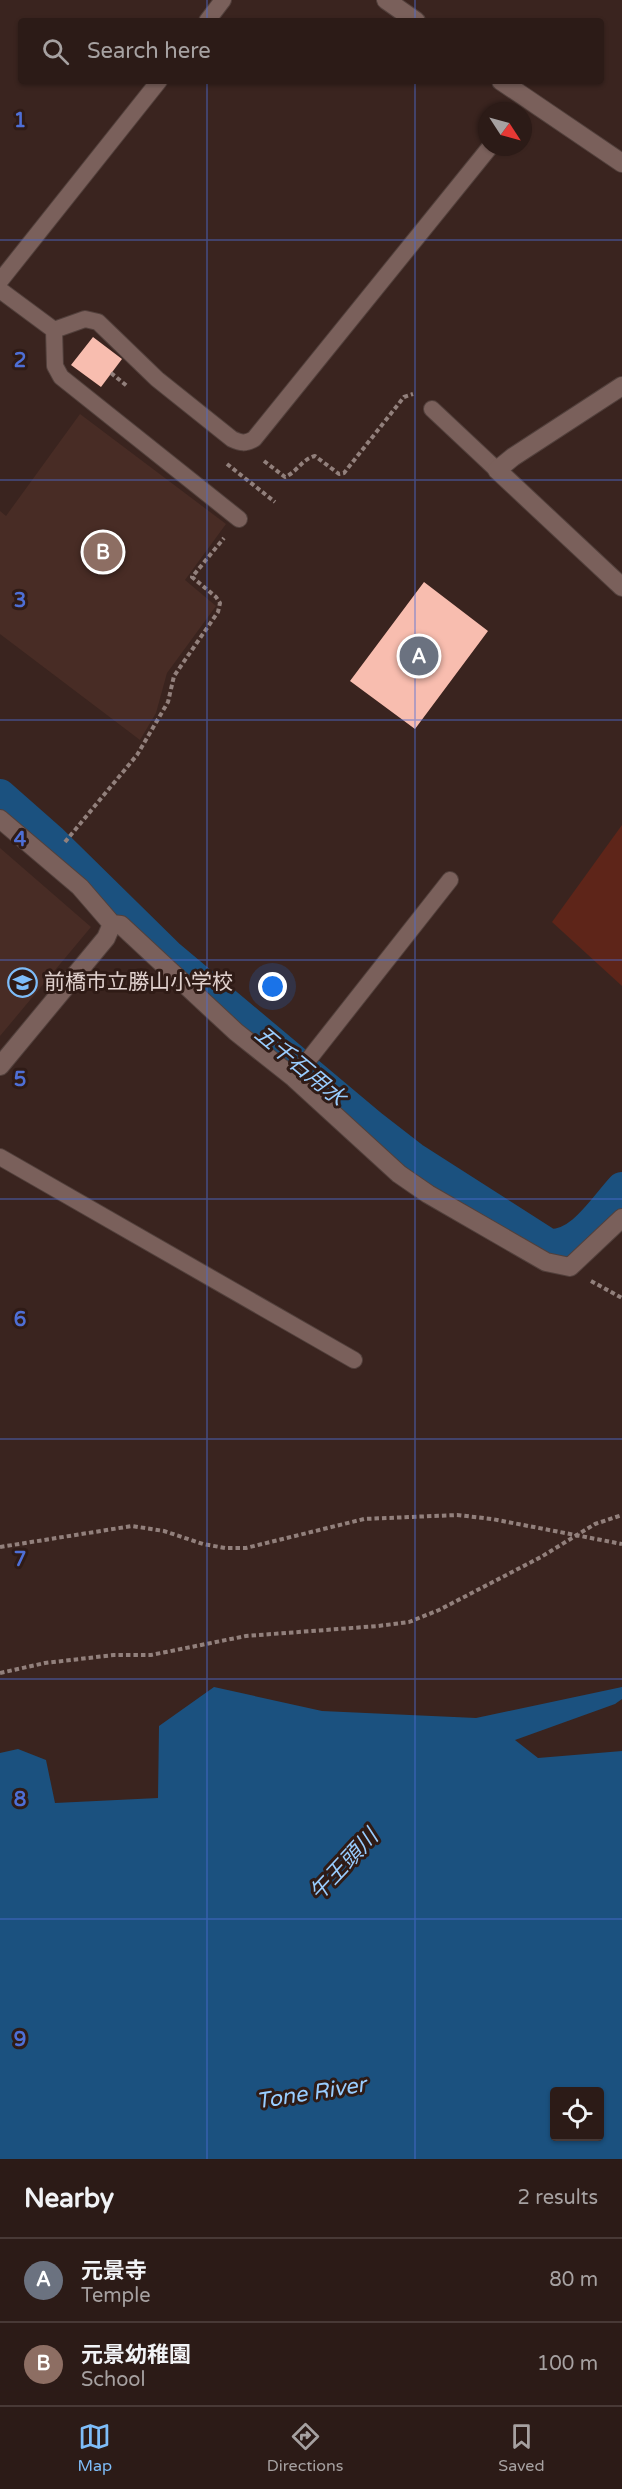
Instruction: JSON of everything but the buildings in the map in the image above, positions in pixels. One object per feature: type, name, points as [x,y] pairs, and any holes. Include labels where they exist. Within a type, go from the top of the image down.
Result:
[{"type":"street","points":[[386,0],[412,18]]},
{"type":"street","points":[[504,84],[520,102]]},
{"type":"street","points":[[532,110],[622,163]]},
{"type":"street","points":[[622,386],[513,457],[497,470],[622,587]]},
{"type":"street","points":[[0,819],[80,887],[112,924],[121,925],[236,1032],[294,1078],[399,1174],[428,1194],[546,1262],[570,1267],[622,1218]]},
{"type":"street","points":[[0,1065],[106,938],[112,924]]},
{"type":"lane","points":[[209,18],[223,0]]},
{"type":"lane","points":[[0,281],[157,84]]},
{"type":"lane","points":[[54,330],[85,319],[98,321],[157,379],[232,439],[247,443],[254,439],[483,156]]},
{"type":"lane","points":[[0,291],[54,330]]},
{"type":"lane","points":[[54,330],[55,366],[61,377],[239,519]]},
{"type":"lane","points":[[432,409],[497,470]]},
{"type":"lane","points":[[294,1078],[450,880]]},
{"type":"lane","points":[[0,1157],[354,1360]]},
{"type":"path","points":[[247,443],[258,456],[285,477],[309,457],[315,456],[339,474],[344,472],[404,397],[412,393],[432,409]]},
{"type":"path","points":[[66,840],[137,755],[168,702],[174,676],[218,612],[220,603],[216,597],[192,577],[239,519]]},
{"type":"path","points":[[570,1267],[580,1276],[622,1298]]},
{"type":"path","points":[[0,1547],[120,1526],[142,1526],[203,1544],[225,1548],[246,1548],[364,1519],[446,1515],[492,1519],[622,1544]]},
{"type":"path","points":[[0,1673],[45,1663],[114,1655],[151,1655],[246,1636],[409,1622],[439,1610],[531,1562],[574,1535],[622,1515]]},
{"type":"shaded area","points":[[80,414],[226,524],[185,580],[216,606],[167,673],[156,713],[140,740],[0,634],[0,511],[6,516]]},
{"type":"shaded area","points":[[622,825],[622,986],[552,922]]},
{"type":"shaded area","name":"前橋市立勝山小学校","points":[[0,848],[91,927],[0,1036]]},
{"type":"water","points":[[214,1687],[322,1711],[476,1718],[622,1687],[622,1699],[615,1704],[515,1740],[538,1758],[622,1751],[622,2159],[0,2159],[0,1753],[18,1749],[46,1760],[55,1803],[158,1798],[159,1726]]},
{"type":"waterway","name":"五千石用水","points":[[0,795],[51,840],[168,955],[373,1127],[413,1158],[549,1245],[561,1244],[581,1233],[599,1216],[622,1188]]},
{"type":"place","name":"元景幼稚園","points":[[103,552]]},
{"type":"place","name":"元景寺","points":[[419,656]]},
{"type":"place","name":"前橋市立勝山小学校","points":[[23,982]]},
{"type":"water label","name":"午王頭川","points":[[344,1865]]},
{"type":"water label","name":"Tone River","points":[[311,2093]]}]
